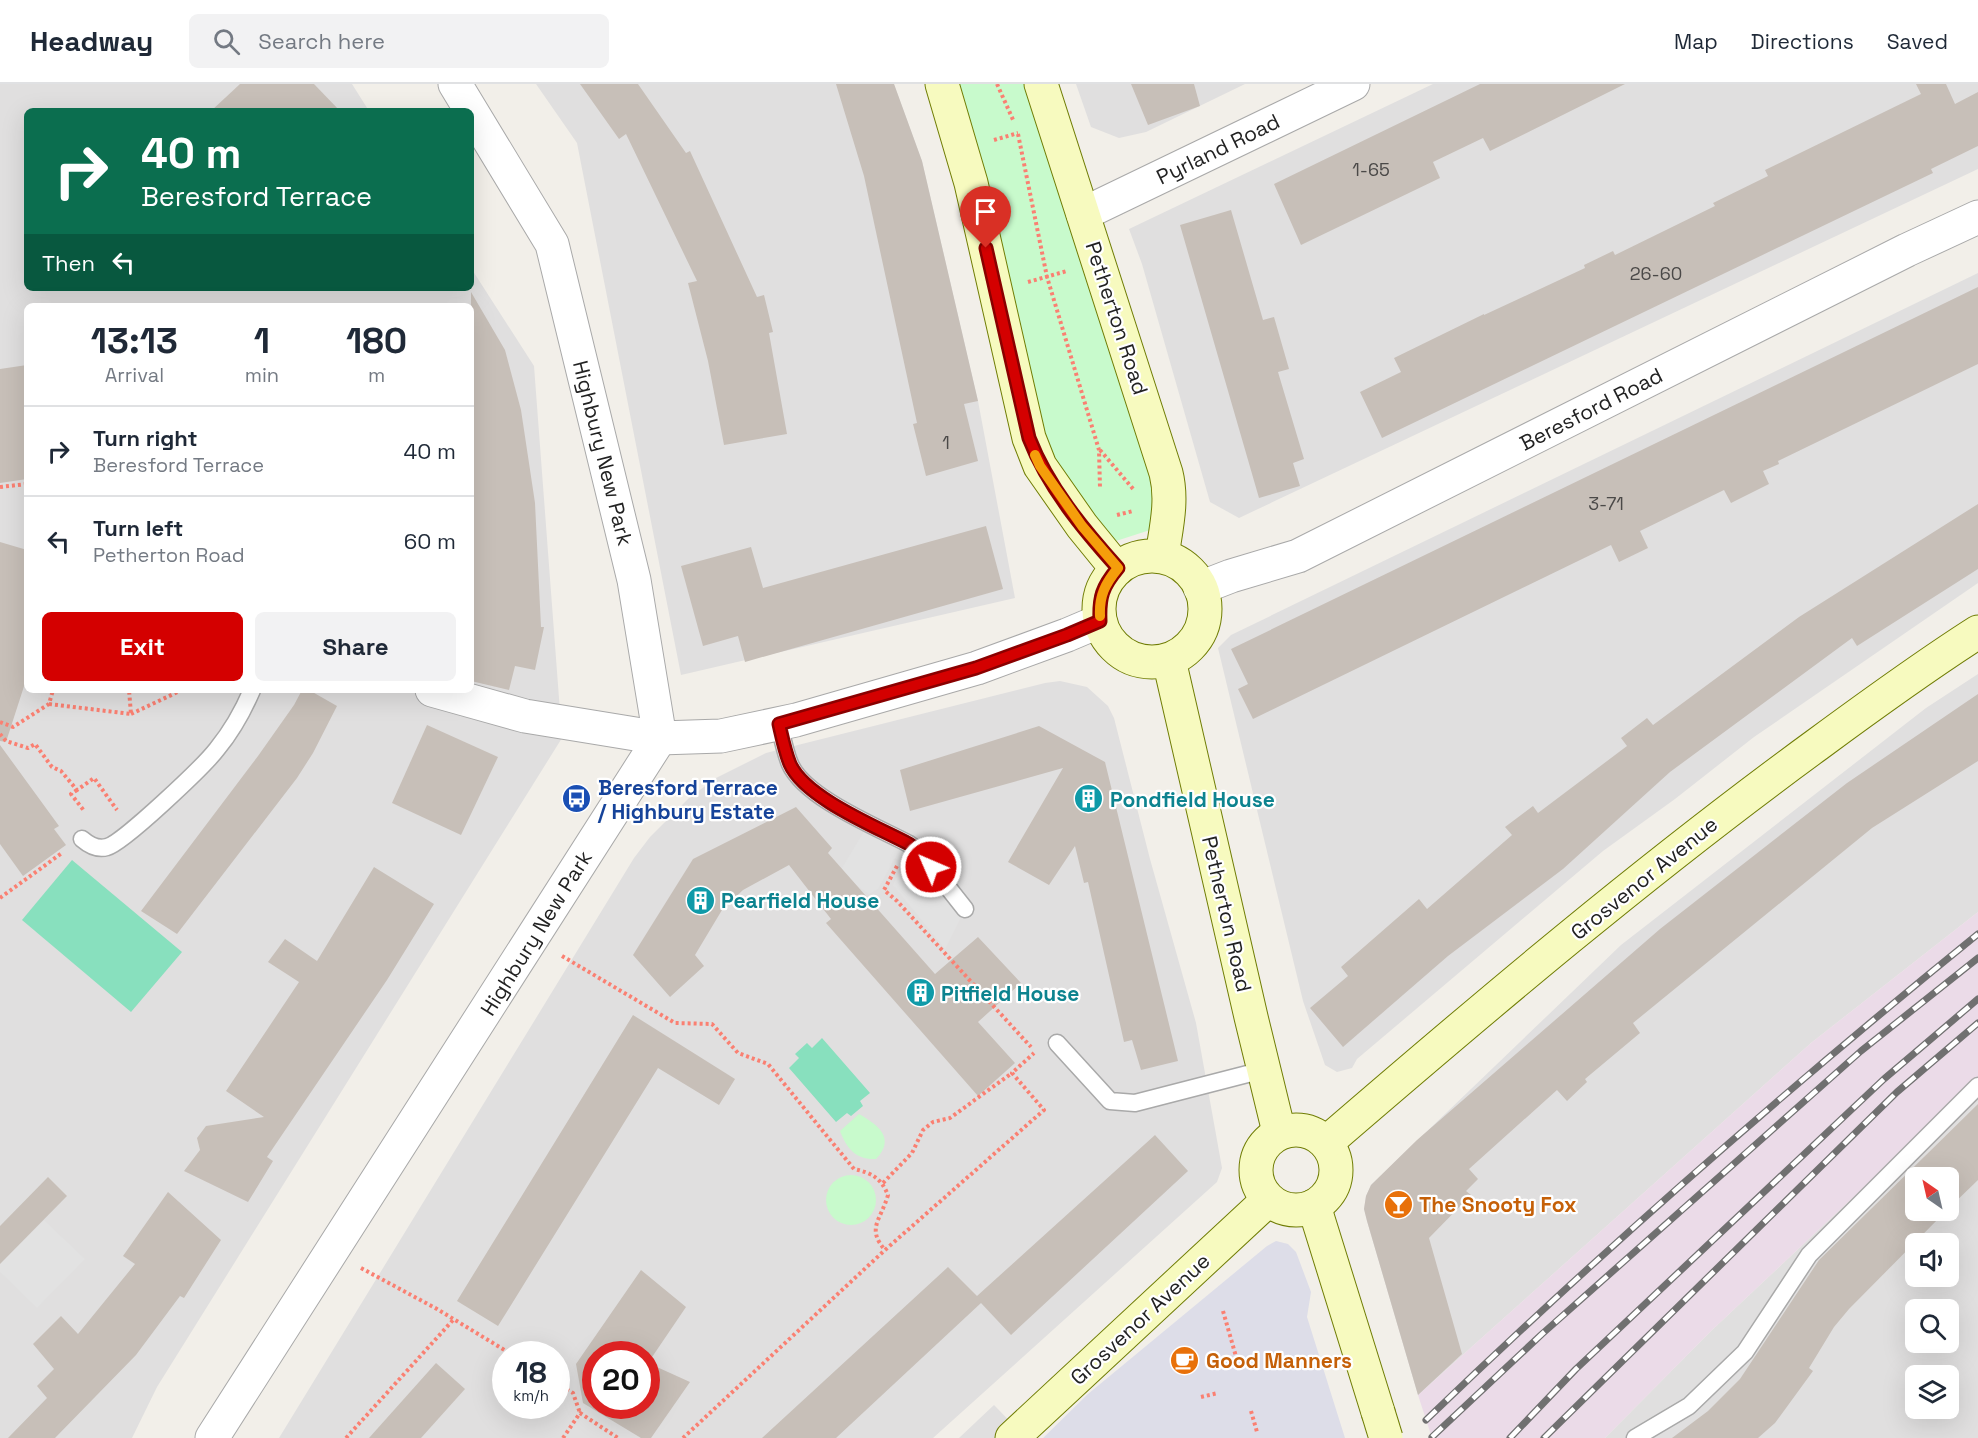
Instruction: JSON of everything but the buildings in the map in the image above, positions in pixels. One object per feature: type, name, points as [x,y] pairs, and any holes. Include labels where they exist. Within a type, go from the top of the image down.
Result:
[{"type":"street","name":"Highbury New Park","points":[[455,84],[470,108]]},
{"type":"street","points":[[942,84],[971,183],[1029,438],[1040,466],[1082,526],[1118,568]]},
{"type":"street","name":"Petherton Road","points":[[1041,84],[1161,454],[1169,486],[1170,505],[1162,556]]},
{"type":"street","name":"Pyrland Road","points":[[1083,214],[1353,84]]},
{"type":"street","name":"Highbury New Park","points":[[212,1438],[660,738],[634,580],[552,244],[474,115]]},
{"type":"street","name":"Beresford Road","points":[[1200,588],[1298,556],[1906,250],[1978,217]]},
{"type":"street","points":[[1162,556],[1185,567],[1196,578],[1205,610],[1202,629],[1192,645],[1182,654],[1156,663],[1144,662],[1127,656],[1112,645],[1104,634],[1100,621],[1099,601],[1106,583],[1118,568],[1133,559],[1162,556]]},
{"type":"street","points":[[443,693],[525,716],[660,738],[721,736],[779,724],[976,668],[1100,621]]},
{"type":"street","name":"Grosvenor Avenue","points":[[1326,1143],[1620,895],[1741,800],[1929,663],[1978,632]]},
{"type":"street","name":"Petherton Road","points":[[1169,660],[1279,1132]]},
{"type":"street","points":[[1300,1129],[1319,1136],[1333,1154],[1336,1165],[1331,1189],[1324,1199],[1314,1206],[1302,1210],[1278,1207],[1268,1200],[1260,1189],[1255,1177],[1260,1150],[1279,1132],[1300,1129]]},
{"type":"street","name":"Grosvenor Avenue","points":[[1012,1438],[1268,1200]]},
{"type":"street","points":[[1314,1206],[1382,1425]]},
{"type":"lane","points":[[82,838],[96,848],[108,847],[132,831],[216,750],[236,722],[250,693]]},
{"type":"lane","points":[[779,724],[790,766],[806,784],[825,799],[920,852],[965,909]]},
{"type":"lane","points":[[1057,1043],[1110,1101],[1135,1103],[1263,1070]]},
{"type":"lane","points":[[1635,1438],[1689,1406],[1745,1352],[1809,1255],[1978,1086]]},
{"type":"path","points":[[997,84],[1018,133],[1047,277],[1099,450],[1100,496]]},
{"type":"path","points":[[986,143],[1026,130]]},
{"type":"path","points":[[1027,283],[1078,268]]},
{"type":"path","points":[[1099,450],[1137,493]]},
{"type":"path","points":[[0,487],[24,483]]},
{"type":"path","points":[[1111,516],[1143,508]]},
{"type":"path","points":[[49,704],[52,693]]},
{"type":"path","points":[[129,693],[131,714]]},
{"type":"path","points":[[0,722],[13,727],[49,704],[131,714],[176,693]]},
{"type":"path","points":[[0,735],[6,741],[28,748],[35,744],[52,767],[60,771],[77,790],[94,778],[118,812]]},
{"type":"path","points":[[0,898],[82,838]]},
{"type":"path","points":[[909,844],[884,890],[897,901],[1024,1039]]},
{"type":"path","points":[[532,939],[675,1023],[712,1024],[738,1053],[768,1064],[854,1169],[865,1171],[883,1183],[888,1195],[874,1233],[877,1241],[885,1250]]},
{"type":"path","points":[[883,1183],[912,1153],[923,1130],[933,1122],[950,1118],[1012,1073],[1035,1052]]},
{"type":"path","points":[[683,1438],[885,1250],[1044,1110],[1012,1073]]},
{"type":"path","points":[[332,1252],[492,1342]]},
{"type":"path","points":[[1223,1311],[1237,1360]]},
{"type":"path","points":[[346,1438],[454,1319]]},
{"type":"path","points":[[570,1391],[573,1393],[580,1413],[618,1438]]},
{"type":"path","points":[[1201,1397],[1218,1393]]},
{"type":"path","points":[[1251,1411],[1257,1432]]},
{"type":"path","points":[[563,1438],[580,1413]]},
{"type":"shaded area","points":[[0,84],[352,84],[367,108],[24,108],[24,291],[474,291],[474,273],[534,366],[562,738],[157,1387],[132,1438],[0,1438]]},
{"type":"shaded area","points":[[536,84],[894,84],[922,161],[978,401],[1015,598],[681,675],[577,143]]},
{"type":"shaded area","points":[[1076,84],[1245,84],[1146,132],[1119,138],[1091,127]]},
{"type":"shaded area","points":[[1433,84],[1978,84],[1978,169],[1239,518],[1210,502],[1142,264],[1129,229]]},
{"type":"shaded area","points":[[1978,273],[1978,583],[1754,737],[1675,799],[1603,851],[1357,1059],[1352,1068],[1337,1072],[1325,1065],[1303,1001],[1218,648],[1231,635]]},
{"type":"shaded area","points":[[1978,674],[1978,912],[1811,1043],[1418,1395],[1364,1209],[1371,1185],[1621,945],[1926,708]]},
{"type":"shaded area","points":[[1060,681],[1087,687],[1108,706],[1114,718],[1150,859],[1196,1023],[1222,1168],[1217,1182],[933,1438],[279,1438],[634,858],[650,837],[689,798],[716,778],[766,753],[1045,683]]},
{"type":"shaded area","points":[[869,823],[909,844],[965,909],[945,949],[893,885],[904,863],[895,858],[878,889],[869,894],[839,873]]},
{"type":"shaded area","points":[[1978,912],[1978,1080],[1711,1331],[1605,1438],[1432,1438],[1418,1395],[1811,1043]]},
{"type":"shaded area","points":[[1978,1080],[1978,1438],[1605,1438],[1711,1331]]},
{"type":"shaded area","points":[[44,1220],[85,1259],[37,1308],[0,1272],[0,1264]]},
{"type":"shaded area","points":[[1276,1241],[1288,1244],[1296,1252],[1311,1292],[1307,1317],[1345,1438],[1043,1438],[1088,1394],[1267,1246]]},
{"type":"shaded area","points":[[994,1405],[1026,1438],[959,1438]]},
{"type":"green space","points":[[959,84],[1029,84],[1158,488],[1150,530],[1116,541],[1094,520],[1049,460],[975,142]]},
{"type":"green space","points":[[72,860],[182,952],[131,1012],[22,920]]},
{"type":"green space","points":[[822,1038],[870,1093],[860,1101],[863,1106],[851,1116],[847,1113],[836,1122],[789,1068],[799,1058],[795,1054],[807,1043],[812,1048]]},
{"type":"green space","points":[[859,1114],[878,1128],[884,1138],[882,1151],[876,1159],[863,1158],[853,1152],[840,1131]]},
{"type":"green space","points":[[846,1175],[856,1175],[869,1182],[876,1195],[876,1205],[869,1218],[856,1225],[846,1225],[837,1221],[830,1214],[826,1205],[826,1195],[830,1186],[837,1179]]},
{"type":"railway","points":[[1426,1420],[1560,1294],[1697,1171],[1836,1051],[1978,934]]},
{"type":"railway","points":[[1432,1437],[1542,1334],[1861,1051],[1978,958]]},
{"type":"railway","points":[[1510,1438],[1576,1369],[1884,1079],[1978,999]]},
{"type":"railway","points":[[1544,1438],[1897,1092],[1978,1023]]},
{"type":"slow traffic","points":[[1035,455],[1040,466],[1082,526],[1118,568],[1106,583],[1099,601],[1100,616]]},
{"type":"place","name":"Beresford Terrace / Highbury Estate","points":[[577,799]]},
{"type":"place","name":"Pondfield House","points":[[1089,799]]},
{"type":"place","name":"Pearfield House","points":[[700,900]]},
{"type":"place","name":"Pitfield House","points":[[920,993]]},
{"type":"place","name":"The Snooty Fox","points":[[1398,1204]]},
{"type":"place","name":"Good Manners","points":[[1185,1360]]},
{"type":"route","points":[[931,867],[920,852],[909,844],[825,799],[806,784],[790,766],[779,724],[976,668],[1100,621],[1099,601],[1106,583],[1118,568],[1082,526],[1040,466],[1029,438],[986,248]]}]
